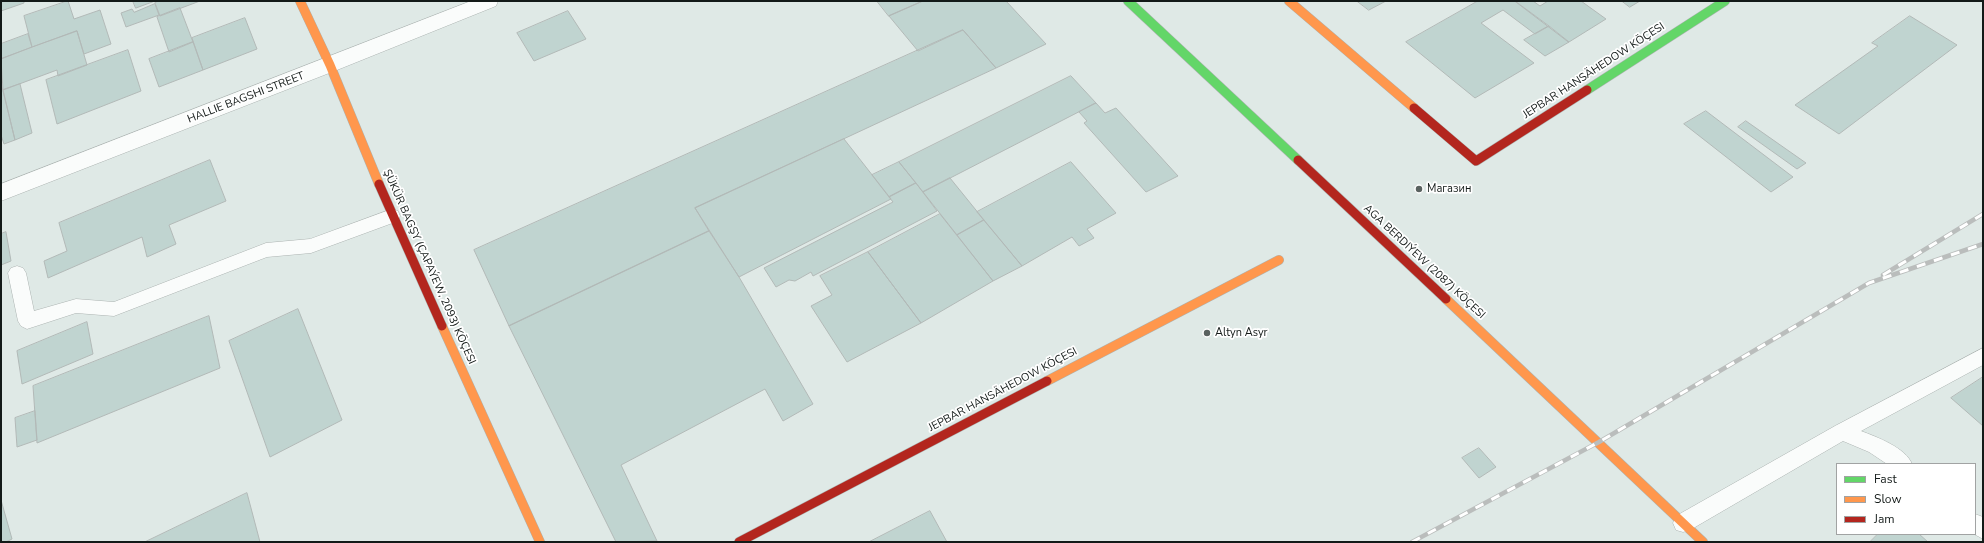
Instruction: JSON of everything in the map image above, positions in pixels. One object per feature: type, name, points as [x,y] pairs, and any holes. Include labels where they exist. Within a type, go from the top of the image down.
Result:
[{"type":"street","name":"ŞÜKÜR BAGŞY (ÇAPAÝEW, 2093) KÖÇESI","points":[[300,1],[330,65],[392,216],[540,542]]},
{"type":"street","name":"HALLIE BAGSHI STREET","points":[[1,193],[330,65],[489,1]]},
{"type":"street","name":"AGA BERDIÝEW (2087) KÖÇESI","points":[[1128,1],[1594,437],[1703,542]]},
{"type":"street","name":"JEPBAR HANSÄHEDOW KÖÇESI","points":[[1289,1],[1476,161],[1725,1]]},
{"type":"street","name":"JEPBAR HANSÄHEDOW KÖÇESI","points":[[739,542],[1279,260]]},
{"type":"lane","points":[[17,273],[27,322],[76,306],[114,308],[266,250],[311,246],[392,216]]},
{"type":"lane","points":[[1683,523],[1726,496],[1983,356]]},
{"type":"lane","points":[[1842,432],[1876,446],[1902,463]]},
{"type":"building","points":[[1,1],[24,1],[24,3],[1,11]]},
{"type":"building","points":[[68,1],[74,19],[100,10],[111,44],[84,54],[77,31],[32,47],[24,16]]},
{"type":"building","points":[[133,1],[155,1],[136,8]]},
{"type":"building","points":[[159,1],[200,1],[160,16],[155,3]]},
{"type":"building","points":[[877,1],[923,1],[889,16]]},
{"type":"building","points":[[923,1],[1006,1],[1046,44],[996,68],[963,30],[918,51],[889,16]]},
{"type":"building","points":[[1357,1],[1386,1],[1369,10]]},
{"type":"building","points":[[1478,1],[1515,1],[1549,26],[1535,34],[1503,10],[1481,23],[1534,63],[1475,98],[1406,42]]},
{"type":"building","points":[[1515,1],[1533,1],[1540,6],[1548,1],[1581,1],[1606,19],[1569,42]]},
{"type":"building","points":[[1622,1],[1640,1],[1630,7]]},
{"type":"building","points":[[155,4],[159,15],[126,27],[121,13],[132,9],[134,12]]},
{"type":"building","points":[[180,8],[193,42],[169,52],[157,17]]},
{"type":"building","points":[[568,11],[586,39],[534,61],[517,33]]},
{"type":"building","points":[[1910,16],[1957,45],[1839,134],[1795,105],[1878,46],[1872,43]]},
{"type":"building","points":[[245,18],[257,49],[203,70],[192,38]]},
{"type":"building","points":[[1549,26],[1569,42],[1545,56],[1524,40]]},
{"type":"building","points":[[963,30],[996,68],[695,208],[709,231],[509,326],[474,250]]},
{"type":"building","points":[[77,31],[87,65],[58,76],[57,70],[3,90],[1,59]]},
{"type":"building","points":[[28,34],[32,47],[1,59],[1,44]]},
{"type":"building","points":[[193,42],[203,70],[159,87],[149,59]]},
{"type":"building","points":[[128,50],[141,91],[57,124],[46,80]]},
{"type":"building","points":[[1071,76],[1096,103],[923,192],[899,162]]},
{"type":"building","points":[[1,83],[15,140],[4,144],[1,135]]},
{"type":"building","points":[[20,84],[32,133],[15,140],[3,90]]},
{"type":"building","points":[[1096,103],[1105,113],[1116,108],[1178,176],[1146,192],[1084,123],[1087,121],[1079,112]]},
{"type":"building","points":[[1706,111],[1793,177],[1771,192],[1684,124]]},
{"type":"building","points":[[1746,121],[1806,163],[1797,169],[1738,127]]},
{"type":"building","points":[[844,139],[891,199],[739,277],[695,208]]},
{"type":"building","points":[[210,160],[226,201],[169,225],[176,244],[147,257],[142,237],[48,278],[44,261],[67,251],[59,223]]},
{"type":"building","points":[[899,162],[916,183],[889,197],[872,175]]},
{"type":"building","points":[[1071,162],[1116,213],[1087,229],[1094,238],[1079,246],[1072,237],[1022,266],[977,212]]},
{"type":"building","points":[[950,178],[984,220],[957,235],[923,192]]},
{"type":"building","points":[[916,183],[937,211],[813,276],[811,272],[795,281],[789,280],[776,287],[764,268],[893,202],[889,197]]},
{"type":"building","points":[[940,214],[993,281],[921,323],[868,252]]},
{"type":"building","points":[[984,220],[1022,266],[993,281],[957,235]]},
{"type":"building","points":[[709,231],[739,277],[813,404],[783,421],[765,389],[621,465],[657,541],[616,542],[509,326]]},
{"type":"building","points":[[6,232],[11,261],[1,265],[1,234]]},
{"type":"building","points":[[868,252],[921,323],[847,362],[811,306],[832,295],[820,276]]},
{"type":"building","points":[[298,309],[342,420],[270,457],[229,341]]},
{"type":"building","points":[[209,316],[220,368],[37,443],[33,386]]},
{"type":"building","points":[[87,322],[93,354],[22,384],[17,351]]},
{"type":"building","points":[[1983,377],[1983,426],[1951,398]]},
{"type":"building","points":[[35,411],[37,440],[17,447],[15,418]]},
{"type":"building","points":[[1479,448],[1496,467],[1479,478],[1462,458]]},
{"type":"building","points":[[247,493],[260,542],[145,542]]},
{"type":"building","points":[[1,500],[12,539],[6,542],[1,542]]},
{"type":"building","points":[[930,511],[947,542],[869,542]]},
{"type":"building","points":[[1877,535],[1920,535],[1928,542],[1870,542]]},
{"type":"railway","points":[[1883,275],[1983,214]]},
{"type":"railway","points":[[1412,542],[1599,442],[1869,283],[1983,244]]},
{"type":"traffic: fast","points":[[1128,1],[1298,160]]},
{"type":"traffic: fast","points":[[1587,90],[1725,1]]},
{"type":"traffic: slow","points":[[300,1],[330,65],[379,184]]},
{"type":"traffic: slow","points":[[1289,1],[1414,108]]},
{"type":"traffic: slow","points":[[1047,381],[1279,260]]},
{"type":"traffic: slow","points":[[1446,299],[1703,542]]},
{"type":"traffic: slow","points":[[442,326],[540,542]]},
{"type":"traffic: jam","points":[[1414,108],[1476,161],[1587,90]]},
{"type":"traffic: jam","points":[[1298,160],[1446,299]]},
{"type":"traffic: jam","points":[[379,184],[442,326]]},
{"type":"traffic: jam","points":[[739,542],[1047,381]]},
{"type":"place","name":"Магазин","points":[[1419,189]]},
{"type":"place","name":"Altyn Asyr","points":[[1207,333]]}]
